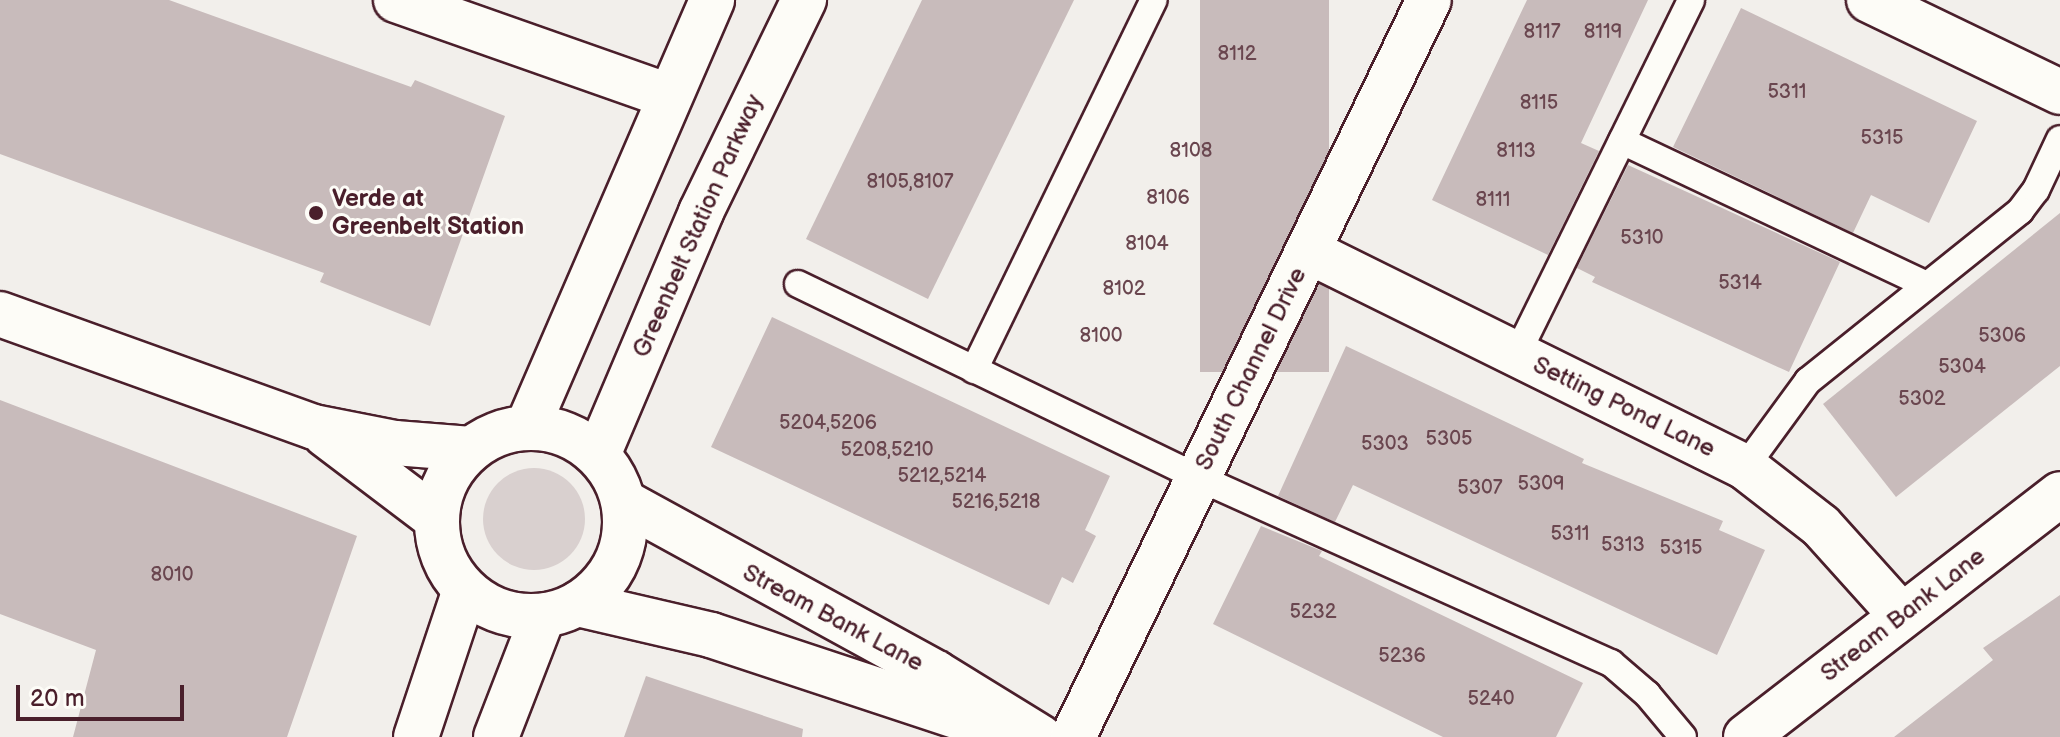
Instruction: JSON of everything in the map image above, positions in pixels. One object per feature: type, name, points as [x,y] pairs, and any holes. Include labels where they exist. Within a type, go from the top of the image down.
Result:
[{"type":"street","points":[[396,0],[668,96]]},
{"type":"street","points":[[527,428],[712,0]]},
{"type":"street","name":"Greenbelt Station Parkway","points":[[598,455],[701,212],[804,0]]},
{"type":"street","name":"South Channel Drive","points":[[1073,737],[1429,0]]},
{"type":"street","points":[[1869,0],[2060,92]]},
{"type":"street","name":"Setting Pond Lane","points":[[1308,251],[1745,467],[1821,526],[1901,615]]},
{"type":"street","points":[[0,314],[314,427],[395,443],[471,449]]},
{"type":"street","points":[[314,427],[437,519]]},
{"type":"street","points":[[496,737],[561,610],[604,582],[621,553],[624,502],[614,476],[598,455],[565,434],[527,428],[488,438],[471,449],[446,481],[437,519],[443,557],[465,590],[502,611],[561,610]]},
{"type":"street","name":"Stream Bank Lane","points":[[1746,737],[2060,494]]},
{"type":"street","name":"Stream Bank Lane","points":[[624,502],[936,673],[1040,737]]},
{"type":"street","points":[[416,737],[465,590]]},
{"type":"street","name":"Stream Bank Lane","points":[[561,610],[711,635],[928,710],[1027,737]]},
{"type":"lane","points":[[974,370],[1154,0]]},
{"type":"lane","points":[[1517,354],[1691,0]]},
{"type":"lane","points":[[1745,467],[1808,381],[1924,284],[2020,211],[2036,190],[2060,139]]},
{"type":"lane","points":[[1622,141],[1924,284]]},
{"type":"lane","points":[[798,284],[1199,478],[1611,663],[1647,694],[1683,737]]},
{"type":"shaded area","points":[[534,468],[554,472],[570,483],[581,499],[585,519],[581,539],[570,555],[554,566],[534,570],[514,566],[498,555],[487,539],[483,519],[487,499],[498,483],[514,472]]},
{"type":"building","name":"Verde at Greenbelt Station","points":[[0,0],[169,0],[411,87],[415,80],[505,116],[430,326],[320,282],[324,273],[0,154]]},
{"type":"building","points":[[922,0],[1074,0],[928,299],[806,239]]},
{"type":"building","points":[[1200,0],[1329,0],[1329,372],[1200,372]]},
{"type":"building","points":[[1527,0],[1648,0],[1581,143],[1599,151],[1548,255],[1432,200]]},
{"type":"building","points":[[1741,8],[1977,121],[1929,223],[1871,195],[1853,233],[1673,147]]},
{"type":"building","points":[[1628,165],[1840,262],[1789,372],[1592,282],[1595,277],[1577,268]]},
{"type":"building","points":[[2060,213],[2060,366],[1896,497],[1823,404]]},
{"type":"building","points":[[772,317],[1110,476],[1085,530],[1096,536],[1073,583],[1062,577],[1049,605],[711,447]]},
{"type":"building","points":[[1346,346],[1584,459],[1582,463],[1723,521],[1719,530],[1765,550],[1717,655],[1353,485],[1335,522],[1278,496]]},
{"type":"building","points":[[0,400],[357,536],[287,737],[73,737],[96,650],[0,614]]},
{"type":"building","points":[[1261,526],[1322,551],[1319,556],[1583,683],[1556,737],[1443,737],[1213,624]]},
{"type":"building","points":[[2060,595],[2060,737],[1894,737],[1993,660],[1983,648]]},
{"type":"building","points":[[646,676],[803,729],[802,737],[624,737]]},
{"type":"place","name":"Verde at Greenbelt Station","points":[[316,213]]}]
